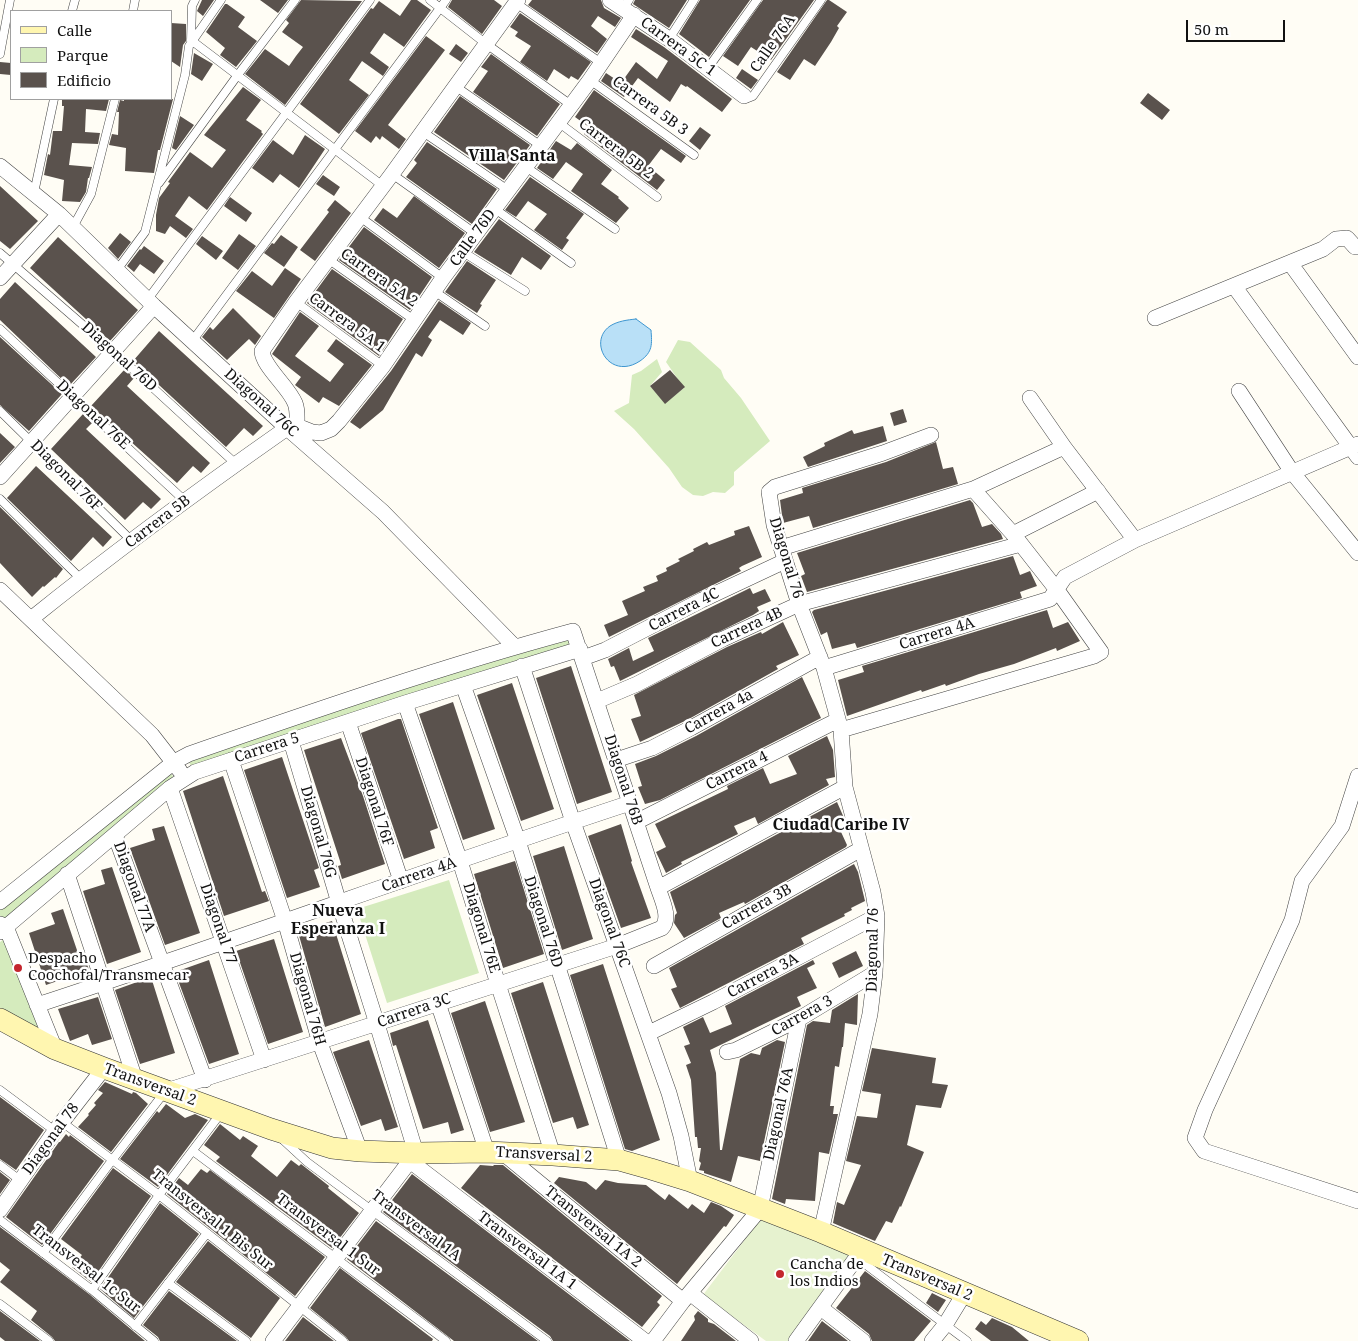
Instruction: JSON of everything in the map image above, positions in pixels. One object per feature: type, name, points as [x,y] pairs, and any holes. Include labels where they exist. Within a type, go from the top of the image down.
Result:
[{"type":"street","name":"Carrera 5C 1","points":[[610,0],[629,8],[744,96]]},
{"type":"street","points":[[294,430],[298,411],[294,401],[265,362],[262,350],[517,1]]},
{"type":"street","name":"Calle 76D","points":[[294,430],[321,434],[331,429],[383,366],[443,278],[590,80],[601,63],[629,8]]},
{"type":"street","name":"Diagonal 76C","points":[[0,166],[59,214],[151,303],[383,512],[515,647]]},
{"type":"street","points":[[0,278],[59,214]]},
{"type":"street","points":[[1155,318],[1323,249],[1336,239],[1347,238],[1357,248]]},
{"type":"street","points":[[1290,263],[1358,357]]},
{"type":"street","points":[[973,489],[1017,539],[1054,595],[1065,577],[1135,540],[1292,472],[1355,449],[1234,286]]},
{"type":"street","points":[[0,477],[114,352],[151,303]]},
{"type":"street","points":[[1239,391],[1292,472],[1358,553]]},
{"type":"street","points":[[1030,398],[1064,447],[1135,540]]},
{"type":"street","name":"Carrera 5B","points":[[31,619],[81,578],[236,464],[294,430]]},
{"type":"street","name":"Diagonal 76","points":[[821,1232],[870,1014],[875,973],[877,916],[873,892],[845,787],[840,725],[822,663],[799,604],[783,554],[774,525],[769,497],[770,492],[775,487],[883,453],[932,435]]},
{"type":"street","name":"Carrera 4C","points":[[582,654],[604,650],[702,600],[783,554],[973,489],[1064,447]]},
{"type":"street","name":"Carrera 4B","points":[[597,701],[637,684],[723,639],[799,604],[1017,539],[1098,491]]},
{"type":"street","points":[[0,590],[152,735],[174,762],[184,779]]},
{"type":"street","name":"Carrera 4A","points":[[822,663],[1054,595]]},
{"type":"street","name":"Carrera 4","points":[[636,822],[840,725],[1045,672],[1101,652],[1054,595]]},
{"type":"street","name":"Carrera 5","points":[[0,902],[174,762],[188,754],[325,707],[515,647],[573,631]]},
{"type":"street","name":"Diagonal 76B","points":[[573,631],[658,888],[666,915],[665,924],[662,928]]},
{"type":"street","name":"Carrera 5","points":[[2,928],[170,788],[195,772],[522,666],[582,654]]},
{"type":"street","name":"Carrera 4a","points":[[616,760],[652,748],[822,663]]},
{"type":"street","name":"Diagonal 76C","points":[[522,666],[573,822],[648,1033],[676,1119],[690,1180]]},
{"type":"street","name":"Diagonal 76D","points":[[463,685],[518,841],[619,1160]]},
{"type":"street","name":"Diagonal 76E","points":[[406,703],[460,861],[553,1155]]},
{"type":"street","name":"Diagonal 76F","points":[[348,722],[400,881]]},
{"type":"street","name":"Diagonal 76G","points":[[291,741],[377,1024],[413,1157]]},
{"type":"street","name":"Diagonal 76H","points":[[231,760],[285,921],[320,1043],[360,1151]]},
{"type":"street","points":[[1358,776],[1342,826],[1302,881],[1292,920],[1194,1138],[1204,1151],[1358,1201]]},
{"type":"street","points":[[658,888],[845,787]]},
{"type":"street","name":"Diagonal 77","points":[[170,788],[264,1060]]},
{"type":"street","name":"Carrera 4A","points":[[37,1005],[630,804]]},
{"type":"street","name":"Diagonal 77A","points":[[115,835],[205,1080]]},
{"type":"street","name":"Carrera 3B","points":[[654,966],[861,849]]},
{"type":"street","points":[[67,874],[135,1080]]},
{"type":"street","name":"Carrera 3A","points":[[648,1033],[713,1002],[877,916]]},
{"type":"street","points":[[2,928],[56,1049]]},
{"type":"street","name":"Carrera 3C","points":[[166,1091],[617,946],[662,928]]},
{"type":"street","name":"Carrera 3","points":[[727,1052],[736,1050],[799,1020],[875,973]]},
{"type":"street","points":[[438,1003],[495,1152]]},
{"type":"street","name":"Transversal 2","points":[[1,1020],[56,1049],[104,1068],[222,1112],[319,1144],[413,1157],[495,1152],[619,1160],[690,1180],[821,1232],[860,1254],[1078,1341]]},
{"type":"street","name":"Diagonal 76A","points":[[760,1209],[799,1020]]},
{"type":"street","name":"Diagonal 78","points":[[0,1210],[58,1127],[104,1068]]},
{"type":"street","name":"Transversal 1A 2","points":[[495,1152],[686,1297],[751,1341]]},
{"type":"street","points":[[273,1341],[413,1157]]},
{"type":"street","name":"Transversal 1A 1","points":[[413,1157],[645,1341]]},
{"type":"street","points":[[652,1341],[686,1297],[760,1209]]},
{"type":"street","points":[[796,1341],[860,1254]]},
{"type":"street","points":[[932,1341],[945,1325],[964,1294]]},
{"type":"street","points":[[821,1308],[863,1341]]},
{"type":"lane","points":[[0,54],[10,0]]},
{"type":"lane","points":[[191,40],[192,6],[194,0]]},
{"type":"lane","points":[[117,270],[145,232],[185,75],[188,46],[221,0]]},
{"type":"lane","points":[[156,188],[295,0]]},
{"type":"lane","points":[[151,303],[370,0]]},
{"type":"lane","points":[[430,0],[485,43],[571,105]]},
{"type":"lane","points":[[196,336],[446,0]]},
{"type":"lane","points":[[669,39],[694,0]]},
{"type":"lane","points":[[708,68],[757,0]]},
{"type":"lane","name":"Calle 76A","points":[[744,96],[748,98],[753,96],[821,0]]},
{"type":"lane","points":[[517,1],[601,63]]},
{"type":"lane","points":[[191,40],[334,150],[388,180],[476,234]]},
{"type":"lane","name":"Carrera 5B 3","points":[[590,80],[694,155]]},
{"type":"lane","points":[[455,86],[541,146]]},
{"type":"lane","points":[[34,194],[54,100]]},
{"type":"lane","points":[[73,228],[91,194],[115,100]]},
{"type":"lane","name":"Carrera 5B 2","points":[[558,122],[657,197]]},
{"type":"lane","points":[[422,132],[508,190]]},
{"type":"lane","points":[[526,167],[615,229]]},
{"type":"lane","points":[[494,209],[571,263]]},
{"type":"lane","points":[[360,217],[443,278]]},
{"type":"lane","points":[[463,252],[525,291]]},
{"type":"lane","name":"Diagonal 76D","points":[[0,253],[114,352],[236,464]]},
{"type":"lane","name":"Carrera 5A 2","points":[[328,259],[414,320]]},
{"type":"lane","name":"Carrera 5A 2","points":[[434,291],[486,326]]},
{"type":"lane","name":"Carrera 5A 1","points":[[296,302],[383,366]]},
{"type":"lane","name":"Diagonal 76E","points":[[0,329],[185,501]]},
{"type":"lane","name":"Diagonal 76F","points":[[0,411],[132,542]]},
{"type":"lane","points":[[0,499],[81,578]]},
{"type":"lane","name":"Transversal 1 Bis Sur","points":[[0,1090],[113,1159],[343,1341]]},
{"type":"lane","points":[[43,1253],[166,1091]]},
{"type":"lane","points":[[92,1290],[159,1195],[222,1112]]},
{"type":"lane","name":"Transversal 1A","points":[[271,1129],[307,1162],[547,1341]]},
{"type":"lane","name":"Transversal 1 Sur","points":[[193,1152],[446,1341]]},
{"type":"lane","points":[[0,1165],[20,1181]]},
{"type":"lane","name":"Transversal 1c Sur","points":[[0,1220],[92,1290],[154,1341]]},
{"type":"lane","points":[[135,1326],[207,1233]]},
{"type":"lane","points":[[860,1254],[967,1341]]},
{"type":"lane","points":[[168,1284],[246,1341]]},
{"type":"lane","points":[[0,1304],[49,1341]]},
{"type":"green space","points":[[678,340],[690,342],[721,370],[724,378],[741,398],[770,441],[734,472],[734,485],[725,493],[713,492],[703,496],[693,495],[682,487],[669,468],[634,429],[614,411],[629,403],[632,375],[657,359],[662,372],[650,386],[665,403],[684,388],[666,362]]},
{"type":"green space","points":[[570,635],[574,645],[193,768],[187,760]]},
{"type":"green space","points":[[170,771],[175,780],[8,921],[0,916],[0,907]]},
{"type":"green space","points":[[449,880],[479,973],[387,1003],[357,909]]},
{"type":"green space","points":[[8,936],[8,947],[37,1023],[38,1033],[0,1013],[0,942]]},
{"type":"green space","name":"Cancha de los Indios","points":[[762,1217],[856,1254],[792,1341],[766,1341],[703,1295]]},
{"type":"water","points":[[636,319],[651,330],[649,351],[640,361],[629,366],[619,366],[611,363],[601,349],[603,333],[616,323]]},
{"type":"building","points":[[202,0],[214,0],[203,16],[197,11]]},
{"type":"building","points":[[260,0],[288,0],[278,13]]},
{"type":"building","points":[[301,0],[362,1],[285,105],[245,74],[265,49],[289,66],[303,47],[282,32],[289,23],[286,20]]},
{"type":"building","points":[[411,0],[417,0],[431,10],[404,47],[384,33],[370,53],[389,67],[383,76],[362,61],[349,80],[369,95],[339,134],[300,104],[371,8],[373,9],[379,1],[400,16]]},
{"type":"building","points":[[452,0],[494,0],[502,6],[482,34],[448,7]]},
{"type":"building","points":[[532,0],[601,0],[604,8],[621,18],[615,27],[598,16],[591,26],[607,39],[597,53],[528,5]]},
{"type":"building","points":[[635,0],[687,0],[669,28],[633,4]]},
{"type":"building","points":[[700,0],[750,0],[709,57],[679,34]]},
{"type":"building","points":[[763,0],[814,0],[771,60],[751,47],[738,66],[723,56]]},
{"type":"building","points":[[827,0],[847,12],[837,26],[839,28],[831,42],[815,66],[804,59],[790,80],[777,72]]},
{"type":"building","points":[[225,4],[245,17],[238,27],[257,41],[236,67],[220,55],[225,48],[206,32]]},
{"type":"building","points":[[520,13],[591,62],[578,80],[571,76],[569,79],[554,69],[547,81],[520,62],[531,46],[515,36],[518,32],[510,27]]},
{"type":"building","points":[[172,23],[186,24],[186,41],[183,45],[180,67],[172,62]]},
{"type":"building","points":[[636,29],[664,47],[732,99],[722,112],[687,86],[681,84],[670,102],[638,78],[624,97],[601,81],[606,73],[621,83],[636,62],[657,79],[668,61],[631,37]]},
{"type":"building","points":[[426,36],[445,50],[388,125],[406,139],[399,149],[382,136],[380,140],[376,136],[371,143],[355,131]]},
{"type":"building","points":[[456,44],[468,53],[461,62],[449,54]]},
{"type":"building","points":[[194,53],[213,64],[202,81],[191,74]]},
{"type":"building","points":[[491,54],[560,104],[537,136],[473,92],[488,71],[481,67]]},
{"type":"building","points":[[0,62],[10,63],[10,75],[0,74]]},
{"type":"building","points":[[742,69],[758,80],[751,89],[736,78]]},
{"type":"building","points":[[243,87],[261,100],[246,120],[262,131],[263,134],[207,210],[189,196],[175,216],[193,229],[186,238],[170,226],[165,234],[156,231],[159,198],[190,152],[212,168],[226,150],[204,135]]},
{"type":"building","points":[[594,90],[686,156],[681,163],[661,149],[648,166],[665,180],[657,190],[584,134],[589,127],[575,117]]},
{"type":"building","points":[[1148,93],[1170,110],[1162,120],[1140,103]]},
{"type":"building","points":[[460,96],[530,145],[504,180],[434,132]]},
{"type":"building","points":[[173,99],[160,150],[158,150],[154,173],[125,171],[126,148],[109,145],[112,134],[118,135],[119,112],[117,112],[120,100]]},
{"type":"building","points":[[62,100],[109,100],[106,111],[86,109],[85,132],[100,133],[98,144],[72,143],[69,165],[92,167],[86,192],[80,202],[62,201],[64,180],[44,175],[48,154],[50,155],[53,131],[62,131],[64,106],[62,106]]},
{"type":"building","points":[[180,116],[194,125],[176,150],[172,148]]},
{"type":"building","points":[[700,127],[711,135],[700,150],[689,141]]},
{"type":"building","points":[[305,135],[325,149],[299,188],[280,174],[273,183],[252,168],[273,140],[293,155]]},
{"type":"building","points":[[556,141],[571,150],[577,143],[612,170],[601,184],[619,197],[629,208],[616,223],[571,191],[583,174],[566,162],[553,179],[537,168]]},
{"type":"building","points":[[427,142],[497,189],[472,224],[406,177],[417,163],[414,160]]},
{"type":"building","points":[[323,175],[340,187],[334,196],[316,184]]},
{"type":"building","points":[[530,177],[584,214],[566,238],[569,240],[562,250],[534,230],[547,214],[528,201],[516,217],[505,210]]},
{"type":"building","points":[[0,186],[38,221],[10,249],[0,241]]},
{"type":"building","points":[[414,196],[465,233],[439,268],[374,220],[383,208],[397,218]]},
{"type":"building","points":[[230,197],[252,213],[246,222],[224,206]]},
{"type":"building","points":[[335,200],[351,213],[315,261],[300,250],[329,212],[327,210]]},
{"type":"building","points":[[499,219],[551,256],[541,270],[522,257],[511,275],[474,252]]},
{"type":"building","points":[[364,227],[432,277],[410,310],[339,260]]},
{"type":"building","points":[[120,233],[131,242],[118,259],[108,248]]},
{"type":"building","points":[[239,234],[256,246],[238,270],[222,258]]},
{"type":"building","points":[[281,235],[298,247],[284,267],[264,253]]},
{"type":"building","points":[[202,236],[223,251],[216,260],[196,244]]},
{"type":"building","points":[[58,237],[138,310],[110,341],[30,268]]},
{"type":"building","points":[[144,246],[164,261],[154,274],[140,264],[134,272],[127,266]]},
{"type":"building","points":[[467,261],[496,280],[480,304],[482,305],[477,313],[445,292]]},
{"type":"building","points":[[285,268],[301,279],[274,318],[236,291],[252,271],[272,286]]},
{"type":"building","points":[[332,269],[403,319],[379,356],[307,303]]},
{"type":"building","points":[[15,282],[96,357],[69,386],[0,320],[0,299]]},
{"type":"building","points":[[439,301],[471,323],[463,335],[440,320],[428,337],[432,340],[422,357],[416,353],[383,410],[360,429],[350,422],[391,371]]},
{"type":"building","points":[[233,308],[261,336],[255,345],[249,339],[227,360],[202,337],[210,327],[213,330]]},
{"type":"building","points":[[300,312],[319,326],[295,356],[330,382],[344,364],[327,351],[336,339],[372,365],[339,406],[323,397],[319,403],[295,385],[301,377],[272,354]]},
{"type":"building","points":[[159,331],[263,426],[253,436],[244,428],[226,447],[133,361]]},
{"type":"building","points":[[0,337],[62,394],[29,431],[0,405]]},
{"type":"building","points":[[125,369],[134,378],[127,386],[210,463],[201,473],[193,466],[177,483],[91,406]]},
{"type":"building","points":[[670,370],[685,387],[665,404],[650,386]]},
{"type":"building","points":[[903,409],[907,422],[894,426],[890,413]]},
{"type":"building","points":[[83,414],[92,423],[86,429],[161,499],[151,509],[143,502],[125,520],[51,449]]},
{"type":"building","points":[[883,426],[887,441],[808,467],[803,457],[825,446],[824,443],[852,430],[854,434]]},
{"type":"building","points":[[0,433],[15,447],[0,463]]},
{"type":"building","points":[[936,442],[943,469],[953,467],[958,484],[813,528],[809,516],[783,523],[780,500],[803,493],[802,488],[886,462]]},
{"type":"building","points":[[36,466],[112,537],[103,547],[93,537],[71,561],[7,498]]},
{"type":"building","points":[[970,500],[973,503],[982,527],[992,524],[1003,539],[807,592],[801,576],[805,574],[797,553]]},
{"type":"building","points":[[0,507],[63,569],[56,578],[43,586],[32,597],[0,563]]},
{"type":"building","points":[[749,526],[762,557],[739,568],[741,571],[609,637],[604,625],[628,615],[622,601],[645,591],[643,587],[658,581],[656,576],[667,571],[666,568],[680,561],[678,559],[694,551],[693,549],[707,542],[709,545],[735,535],[734,531]]},
{"type":"building","points":[[1013,556],[1020,575],[1030,571],[1037,586],[1020,592],[1022,598],[857,648],[855,643],[832,649],[827,632],[821,635],[812,612],[814,610]]},
{"type":"building","points":[[750,588],[753,594],[765,589],[771,601],[757,607],[759,611],[753,615],[620,681],[614,666],[611,667],[608,659],[629,648],[633,661],[654,651],[648,638]]},
{"type":"building","points":[[1047,610],[1053,628],[1068,622],[1080,641],[1057,651],[1056,648],[1014,664],[946,686],[945,684],[922,692],[921,690],[847,716],[838,680],[864,672],[862,666]]},
{"type":"building","points":[[783,622],[799,655],[776,666],[778,669],[687,720],[640,742],[631,719],[641,716],[634,695],[727,647],[761,632],[762,634]]},
{"type":"building","points":[[571,666],[612,792],[577,804],[536,678]]},
{"type":"building","points":[[802,677],[821,718],[660,800],[645,804],[638,787],[642,786],[635,764],[696,736]]},
{"type":"building","points":[[512,683],[554,809],[521,821],[477,695]]},
{"type":"building","points":[[453,702],[495,829],[463,840],[419,714]]},
{"type":"building","points":[[401,719],[438,828],[430,831],[435,848],[404,859],[361,733]]},
{"type":"building","points":[[827,736],[833,750],[835,777],[826,779],[829,785],[758,824],[755,817],[734,826],[738,834],[681,862],[682,864],[666,873],[656,852],[666,847],[655,824],[728,789],[727,786],[763,768],[770,784],[797,774],[788,756]]},
{"type":"building","points":[[341,738],[363,796],[385,864],[342,879],[338,866],[341,865],[340,861],[304,750]]},
{"type":"building","points":[[282,757],[319,868],[314,870],[320,887],[287,898],[244,770]]},
{"type":"building","points":[[223,776],[262,892],[265,891],[269,901],[224,916],[183,791]]},
{"type":"building","points":[[837,802],[844,818],[836,821],[847,845],[846,847],[745,904],[744,902],[719,913],[721,918],[684,938],[674,923],[677,913],[670,892]]},
{"type":"building","points":[[621,824],[631,862],[651,918],[621,928],[588,836]]},
{"type":"building","points":[[164,826],[200,933],[165,945],[130,848],[155,840],[152,829]]},
{"type":"building","points":[[564,846],[593,939],[562,950],[533,856]]},
{"type":"building","points":[[515,861],[544,954],[503,968],[474,874]]},
{"type":"building","points":[[854,864],[858,872],[865,901],[851,908],[852,910],[844,914],[845,916],[801,938],[804,944],[680,1008],[671,989],[677,987],[669,968]]},
{"type":"building","points":[[112,867],[141,952],[107,964],[83,891],[105,884],[101,870]]},
{"type":"building","points":[[63,909],[80,959],[85,958],[89,970],[46,985],[29,933],[55,924],[51,913]]},
{"type":"building","points":[[332,921],[361,1014],[325,1027],[298,932]]},
{"type":"building","points":[[274,939],[303,1032],[268,1044],[236,951]]},
{"type":"building","points":[[856,951],[863,966],[839,978],[832,963]]},
{"type":"building","points":[[209,960],[239,1054],[209,1064],[175,972]]},
{"type":"building","points":[[813,960],[815,964],[807,968],[817,988],[797,997],[801,1006],[710,1050],[716,1073],[720,1150],[722,1150],[740,1059],[751,1053],[760,1055],[762,1048],[777,1040],[785,1042],[760,1161],[738,1156],[731,1182],[704,1173],[704,1171],[699,1170],[701,1148],[698,1148],[697,1137],[695,1137],[691,1080],[686,1065],[691,1063],[684,1046],[690,1044],[683,1027],[703,1017],[710,1033],[732,1024],[725,1006]]},
{"type":"building","points":[[603,964],[660,1140],[632,1151],[625,1149],[570,975]]},
{"type":"building","points":[[151,977],[175,1053],[140,1064],[115,990]]},
{"type":"building","points":[[543,982],[589,1125],[577,1129],[573,1117],[553,1123],[511,993]]},
{"type":"building","points":[[858,994],[857,1025],[845,1023],[839,1067],[835,1066],[830,1106],[834,1106],[833,1114],[838,1114],[829,1154],[819,1152],[815,1201],[786,1199],[785,1204],[772,1199],[807,1025],[813,1021],[830,1023],[832,1010]]},
{"type":"building","points":[[98,997],[112,1039],[92,1045],[88,1034],[70,1041],[58,1009]]},
{"type":"building","points":[[485,1001],[525,1122],[490,1132],[451,1013]]},
{"type":"building","points":[[428,1020],[464,1130],[451,1134],[448,1122],[423,1129],[396,1045],[393,1046],[390,1033]]},
{"type":"building","points":[[369,1040],[398,1127],[385,1131],[381,1119],[361,1126],[333,1052]]},
{"type":"building","points":[[872,1048],[936,1058],[932,1083],[948,1085],[941,1108],[916,1105],[907,1145],[924,1152],[901,1207],[892,1223],[886,1221],[875,1241],[833,1223],[837,1202],[844,1205],[861,1165],[846,1161],[857,1116],[877,1118],[881,1094],[862,1091]]},
{"type":"building","points":[[105,1082],[132,1094],[133,1092],[136,1093],[148,1104],[111,1152],[78,1127],[96,1105],[94,1103],[103,1093],[98,1090]]},
{"type":"building","points":[[0,1097],[44,1130],[16,1170],[0,1159]]},
{"type":"building","points":[[166,1104],[185,1118],[195,1114],[208,1120],[158,1187],[120,1159],[157,1111],[159,1113]]},
{"type":"building","points":[[220,1124],[240,1140],[243,1136],[258,1146],[251,1156],[277,1177],[291,1160],[299,1166],[301,1164],[359,1213],[332,1248],[216,1161],[220,1157],[204,1145]]},
{"type":"building","points":[[66,1134],[69,1137],[70,1135],[104,1161],[42,1245],[6,1217]]},
{"type":"building","points":[[480,1165],[503,1165],[662,1296],[657,1302],[660,1305],[642,1327],[461,1188]]},
{"type":"building","points":[[113,1168],[151,1196],[91,1282],[72,1267],[82,1255],[61,1239]]},
{"type":"building","points":[[201,1169],[207,1173],[210,1170],[325,1257],[295,1296],[167,1194],[179,1178],[188,1185]]},
{"type":"building","points":[[0,1172],[10,1180],[0,1194]]},
{"type":"building","points":[[412,1174],[630,1341],[553,1341],[550,1336],[383,1212]]},
{"type":"building","points":[[559,1177],[586,1182],[596,1190],[605,1180],[646,1185],[665,1200],[669,1194],[688,1209],[692,1204],[704,1213],[711,1202],[734,1215],[677,1284],[554,1183]]},
{"type":"building","points":[[160,1203],[199,1234],[134,1318],[100,1289]]},
{"type":"building","points":[[376,1221],[538,1341],[454,1341],[347,1259]]},
{"type":"building","points":[[0,1227],[89,1294],[145,1341],[55,1341],[31,1320],[37,1311],[0,1282],[10,1270],[0,1262]]},
{"type":"building","points":[[208,1241],[280,1298],[251,1338],[176,1282]]},
{"type":"building","points":[[340,1268],[433,1339],[432,1341],[349,1341],[310,1308]]},
{"type":"building","points":[[865,1271],[931,1321],[914,1341],[872,1341],[869,1334],[836,1308]]},
{"type":"building","points":[[169,1291],[237,1341],[160,1341],[158,1337],[143,1325]]},
{"type":"building","points":[[932,1293],[946,1300],[938,1312],[926,1303]]},
{"type":"building","points":[[0,1311],[40,1341],[5,1341],[0,1337]]},
{"type":"building","points":[[698,1311],[708,1319],[708,1322],[714,1324],[736,1341],[681,1341],[695,1320],[694,1316]]},
{"type":"building","points":[[303,1317],[334,1341],[285,1341]]},
{"type":"building","points":[[992,1318],[1012,1327],[1029,1341],[991,1341],[975,1329],[981,1321],[986,1325]]},
{"type":"building","points":[[822,1321],[848,1341],[808,1341]]},
{"type":"place","name":"Despacho Coochofal/Transmecar","points":[[18,968]]},
{"type":"place","name":"Cancha de los Indios","points":[[780,1274]]},
{"type":"district","name":"Villa Santa","points":[[512,156]]},
{"type":"district","name":"Ciudad Caribe IV","points":[[841,825]]},
{"type":"district","name":"Nueva Esperanza I","points":[[338,920]]}]
